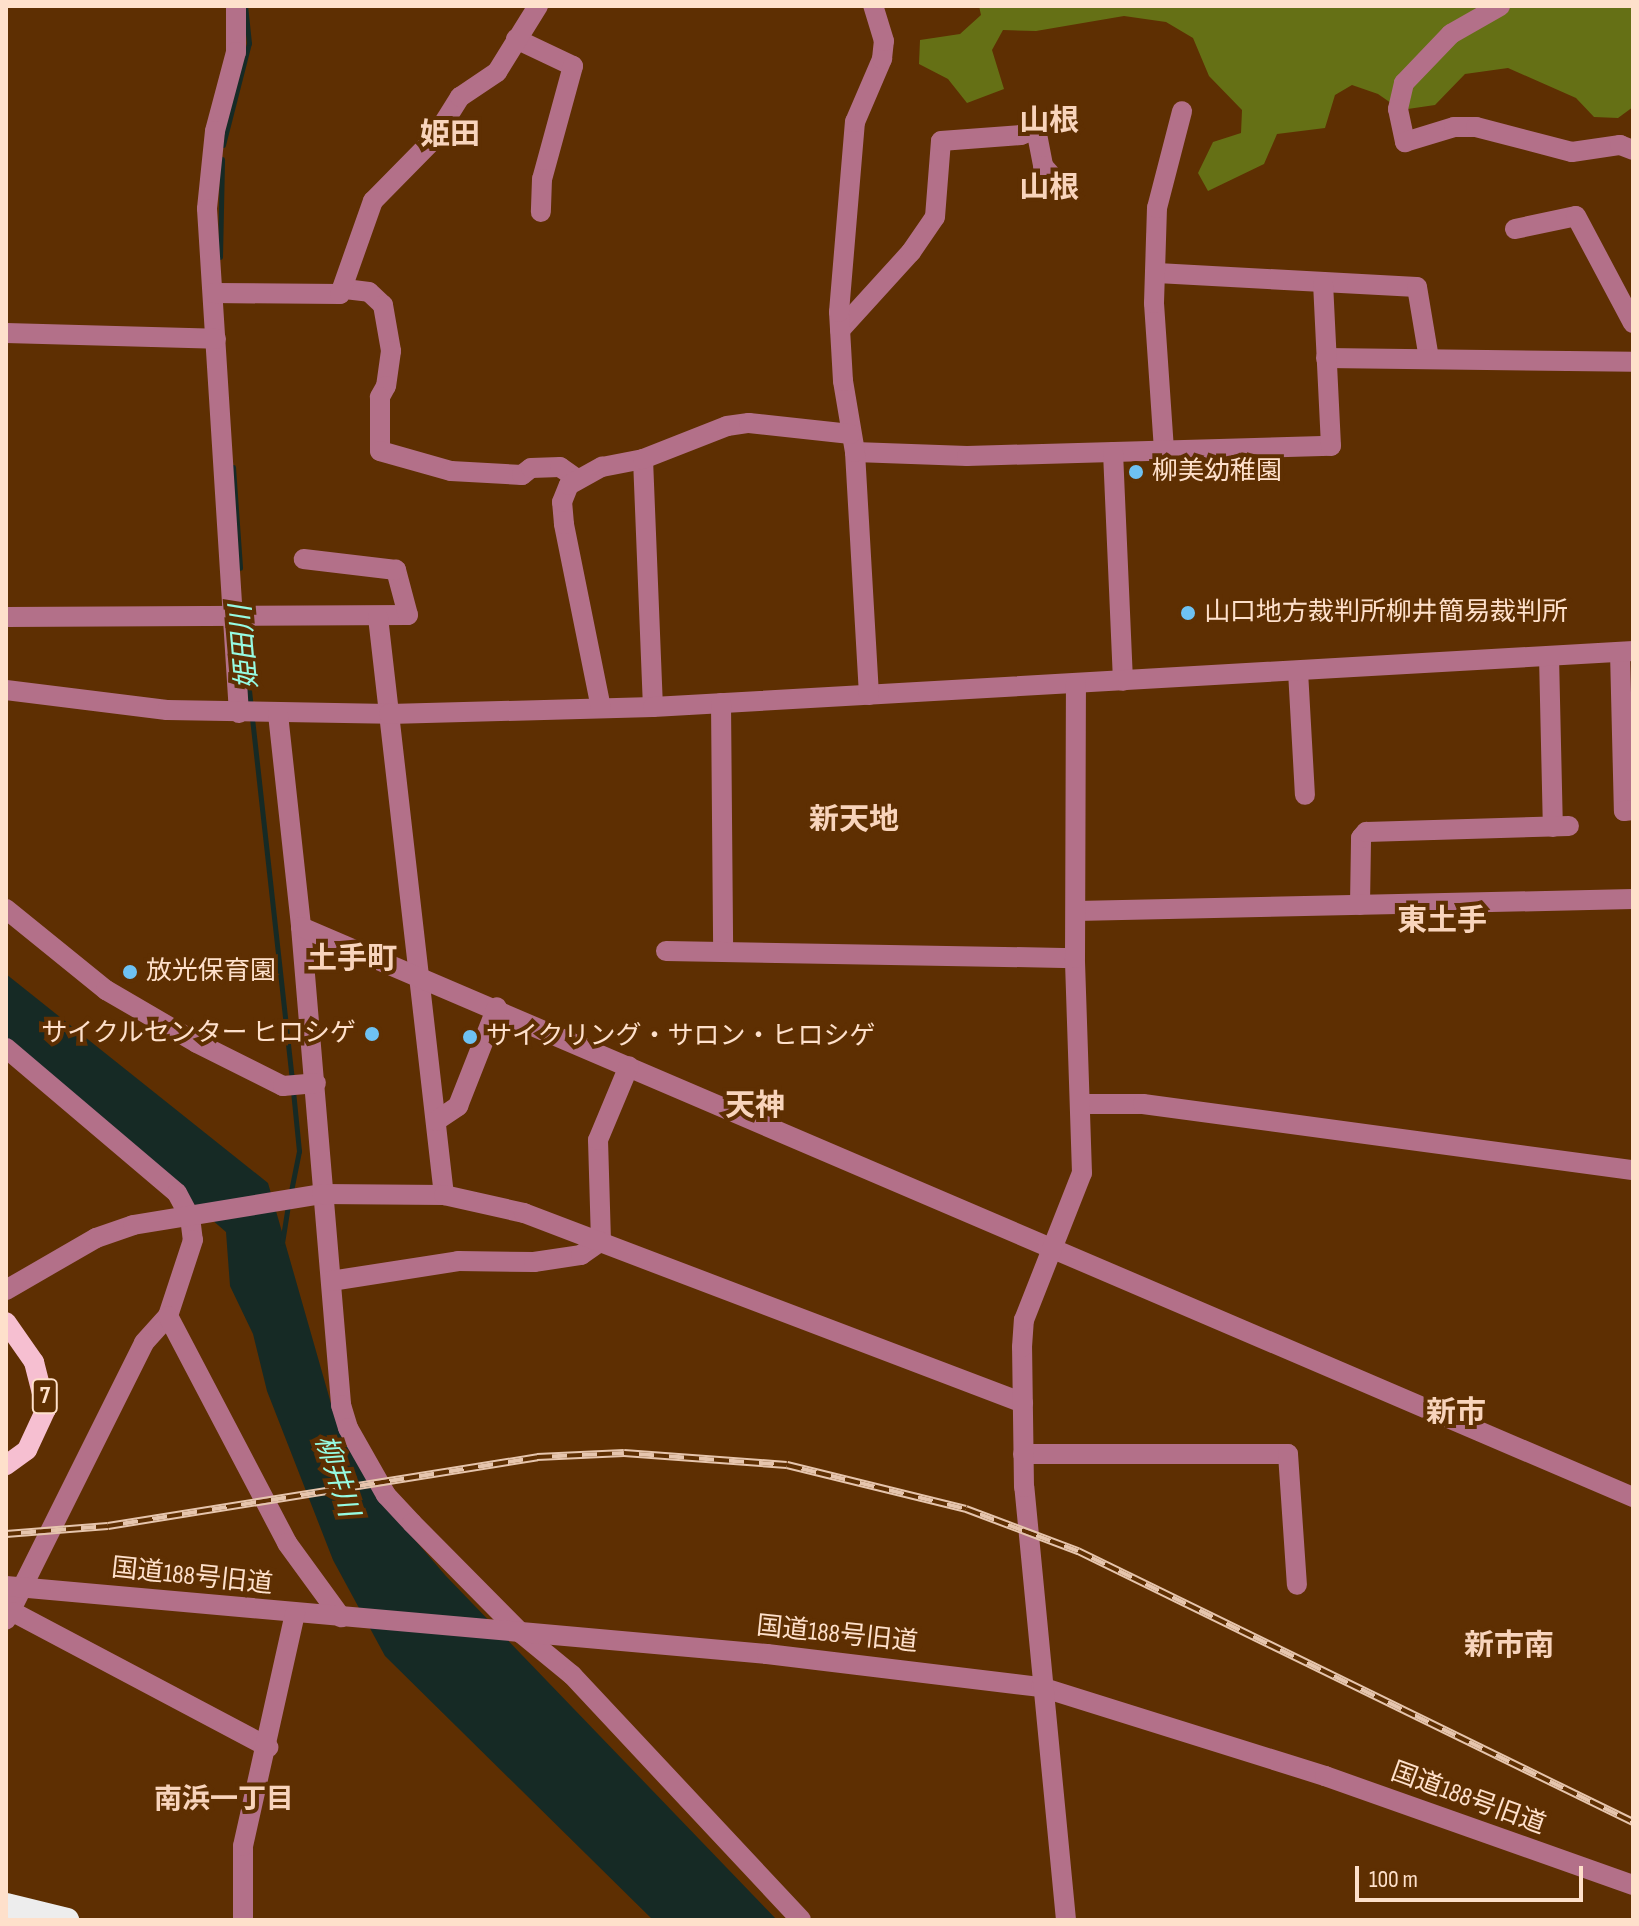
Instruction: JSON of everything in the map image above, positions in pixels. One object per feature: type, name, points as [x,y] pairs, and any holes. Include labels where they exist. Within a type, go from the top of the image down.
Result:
[{"type":"highway","points":[[6,1905],[67,1920]]},
{"type":"main road","name":"7","points":[[6,1322],[34,1362],[46,1409],[27,1450],[6,1465]]},
{"type":"street","points":[[236,6],[236,52],[210,169],[213,293],[236,619],[301,927],[322,1194],[348,1428],[386,1495],[515,1633],[572,1675],[801,1920]]},
{"type":"street","points":[[345,289],[373,201],[433,140],[460,97],[497,72],[538,6]]},
{"type":"street","points":[[869,695],[853,443],[840,330],[855,122],[879,75],[884,41],[873,6]]},
{"type":"street","points":[[1500,6],[1451,34],[1404,83],[1398,109],[1405,142],[1454,127],[1476,127],[1572,152],[1620,145],[1633,150]]},
{"type":"street","points":[[516,39],[573,66],[542,179],[541,212]]},
{"type":"street","points":[[1164,450],[1157,273],[1159,189],[1178,143],[1182,111]]},
{"type":"street","points":[[840,330],[911,252],[935,217],[941,141],[1000,138],[1036,129],[1043,166],[1053,177]]},
{"type":"street","points":[[1515,229],[1576,216],[1633,323]]},
{"type":"street","points":[[1157,273],[1417,287],[1429,359]]},
{"type":"street","points":[[601,708],[564,524],[563,496],[576,478],[643,459],[701,434],[749,423],[853,443],[1113,452],[1331,446],[1323,284]]},
{"type":"street","points":[[213,293],[333,296],[345,289],[369,292],[383,305],[391,351],[380,397],[380,451],[451,471],[522,475],[531,468],[560,467],[576,478]]},
{"type":"street","points":[[6,333],[216,339]]},
{"type":"street","points":[[1326,358],[1633,362]]},
{"type":"street","points":[[1113,452],[1123,681]]},
{"type":"street","points":[[643,459],[653,707]]},
{"type":"street","points":[[6,617],[236,619],[408,615],[396,570],[304,559]]},
{"type":"street","points":[[378,617],[444,1195]]},
{"type":"street","points":[[6,690],[255,714],[389,714],[653,707],[1626,651],[1628,722],[1624,811],[1633,810]]},
{"type":"street","points":[[1360,905],[1361,838],[1366,832],[1561,826],[1549,656]]},
{"type":"street","points":[[1298,671],[1305,795]]},
{"type":"street","points":[[1066,1920],[1041,1687],[1023,1454],[1023,1403],[1024,1320],[1055,1249],[1082,1173],[1075,958],[1076,683]]},
{"type":"street","points":[[721,703],[723,952]]},
{"type":"street","points":[[1076,911],[1633,899]]},
{"type":"street","points":[[6,909],[106,990],[283,1086],[312,1083]]},
{"type":"street","points":[[301,927],[497,1007],[1633,1497]]},
{"type":"street","points":[[666,951],[1075,958]]},
{"type":"street","points":[[436,1121],[458,1106],[497,1007]]},
{"type":"street","points":[[6,1048],[177,1193],[197,1216]]},
{"type":"street","points":[[601,1241],[598,1140],[629,1066]]},
{"type":"street","points":[[1081,1104],[1143,1104],[1633,1170]]},
{"type":"street","points":[[6,1290],[96,1238],[133,1225],[322,1194],[444,1195],[524,1213],[1023,1403]]},
{"type":"street","points":[[197,1216],[190,1256],[168,1316],[144,1343],[14,1586],[10,1616],[268,1747]]},
{"type":"street","points":[[331,1281],[458,1261],[534,1262],[581,1255],[601,1241]]},
{"type":"street","points":[[168,1316],[287,1543],[347,1618]]},
{"type":"street","points":[[1023,1454],[1288,1454],[1297,1585]]},
{"type":"street","name":"国道188号旧道","points":[[14,1586],[969,1674],[1041,1687],[1325,1776],[1633,1885]]},
{"type":"street","points":[[243,1920],[243,1846],[268,1747],[295,1613]]},
{"type":"green space","points":[[979,6],[1633,6],[1633,107],[1618,118],[1594,117],[1576,98],[1508,68],[1465,74],[1435,105],[1401,110],[1378,94],[1352,85],[1335,95],[1325,128],[1277,134],[1264,164],[1208,191],[1198,173],[1213,142],[1241,133],[1242,110],[1209,76],[1193,38],[1166,22],[1124,16],[1036,31],[1003,30],[992,50],[1004,89],[967,103],[948,79],[919,64],[920,40],[960,34],[981,15]]},
{"type":"water","name":"柳井川","points":[[6,974],[268,1183],[334,1414],[378,1497],[446,1576],[777,1920],[653,1920],[385,1656],[333,1560],[267,1391],[253,1334],[230,1286],[226,1232],[6,1041]]},
{"type":"waterway","name":"姫田川","points":[[223,145],[249,43],[245,7]]},
{"type":"waterway","name":"姫田川","points":[[220,257],[222,159]]},
{"type":"waterway","name":"姫田川","points":[[233,467],[240,568]]},
{"type":"waterway","name":"姫田川","points":[[245,654],[251,708]]},
{"type":"waterway","name":"姫田川","points":[[252,718],[292,1081]]},
{"type":"waterway","name":"姫田川","points":[[290,1196],[299,1151],[293,1091]]},
{"type":"waterway","name":"姫田川","points":[[282,1243],[288,1205]]},
{"type":"railway","points":[[6,1534],[108,1526],[537,1457],[624,1453],[787,1465],[966,1509],[1078,1551],[1633,1822]]},
{"type":"place","name":"柳美幼稚園","points":[[1136,472]]},
{"type":"place","name":"山口地方裁判所柳井簡易裁判所","points":[[1188,613]]},
{"type":"place","name":"放光保育園","points":[[130,972]]},
{"type":"place","name":"サイクルセンター ヒロシゲ","points":[[372,1034]]},
{"type":"place","name":"サイクリング・サロン・ヒロシゲ","points":[[470,1037]]},
{"type":"district","name":"山根","points":[[1049,121]]},
{"type":"district","name":"姫田","points":[[450,135]]},
{"type":"district","name":"山根","points":[[1049,188]]},
{"type":"district","name":"新天地","points":[[854,820]]},
{"type":"district","name":"東土手","points":[[1442,921]]},
{"type":"district","name":"土手町","points":[[352,959]]},
{"type":"district","name":"天神","points":[[755,1106]]},
{"type":"district","name":"新市","points":[[1456,1413]]},
{"type":"district","name":"新市南","points":[[1509,1646]]},
{"type":"district","name":"南浜一丁目","points":[[224,1800]]}]
